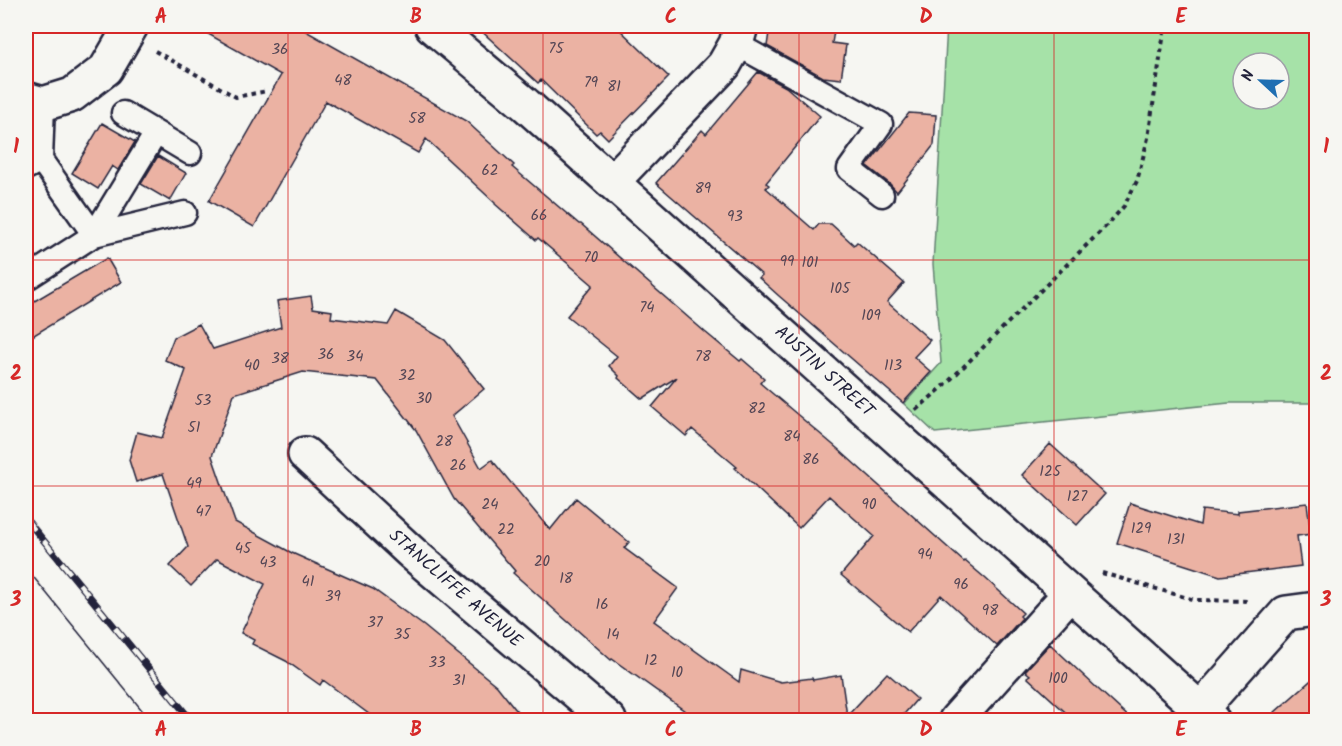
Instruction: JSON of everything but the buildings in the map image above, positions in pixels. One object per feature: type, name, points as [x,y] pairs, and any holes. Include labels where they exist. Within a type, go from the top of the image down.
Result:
[{"type":"street","name":"AUSTIN STREET","points":[[432,26],[526,105],[1206,715]]},
{"type":"street","points":[[34,101],[72,95],[106,69],[128,30]]},
{"type":"street","points":[[612,182],[724,65],[739,35]]},
{"type":"street","name":"STANCLIFFE AVENUE","points":[[304,454],[412,553],[609,720]]},
{"type":"street","points":[[956,720],[1070,593]]},
{"type":"street","points":[[1206,715],[1302,611]]},
{"type":"lane","points":[[739,35],[881,124],[849,169],[882,195]]},
{"type":"lane","points":[[34,101],[33,164],[94,235]]},
{"type":"lane","points":[[123,113],[190,153]]},
{"type":"lane","points":[[94,235],[156,133]]},
{"type":"lane","points":[[26,279],[94,235],[185,213]]},
{"type":"path","points":[[891,432],[945,385],[1124,206],[1137,181],[1148,138],[1165,26]]},
{"type":"path","points":[[128,30],[236,97],[267,91]]},
{"type":"path","points":[[1070,593],[1091,570],[1195,600],[1260,601],[1302,611]]},
{"type":"green space","points":[[947,26],[1316,26],[1316,403],[1229,403],[935,433],[904,404],[941,363],[933,264]]},
{"type":"tram line","points":[[26,568],[150,720]]},
{"type":"railway","points":[[26,519],[191,720]]}]
